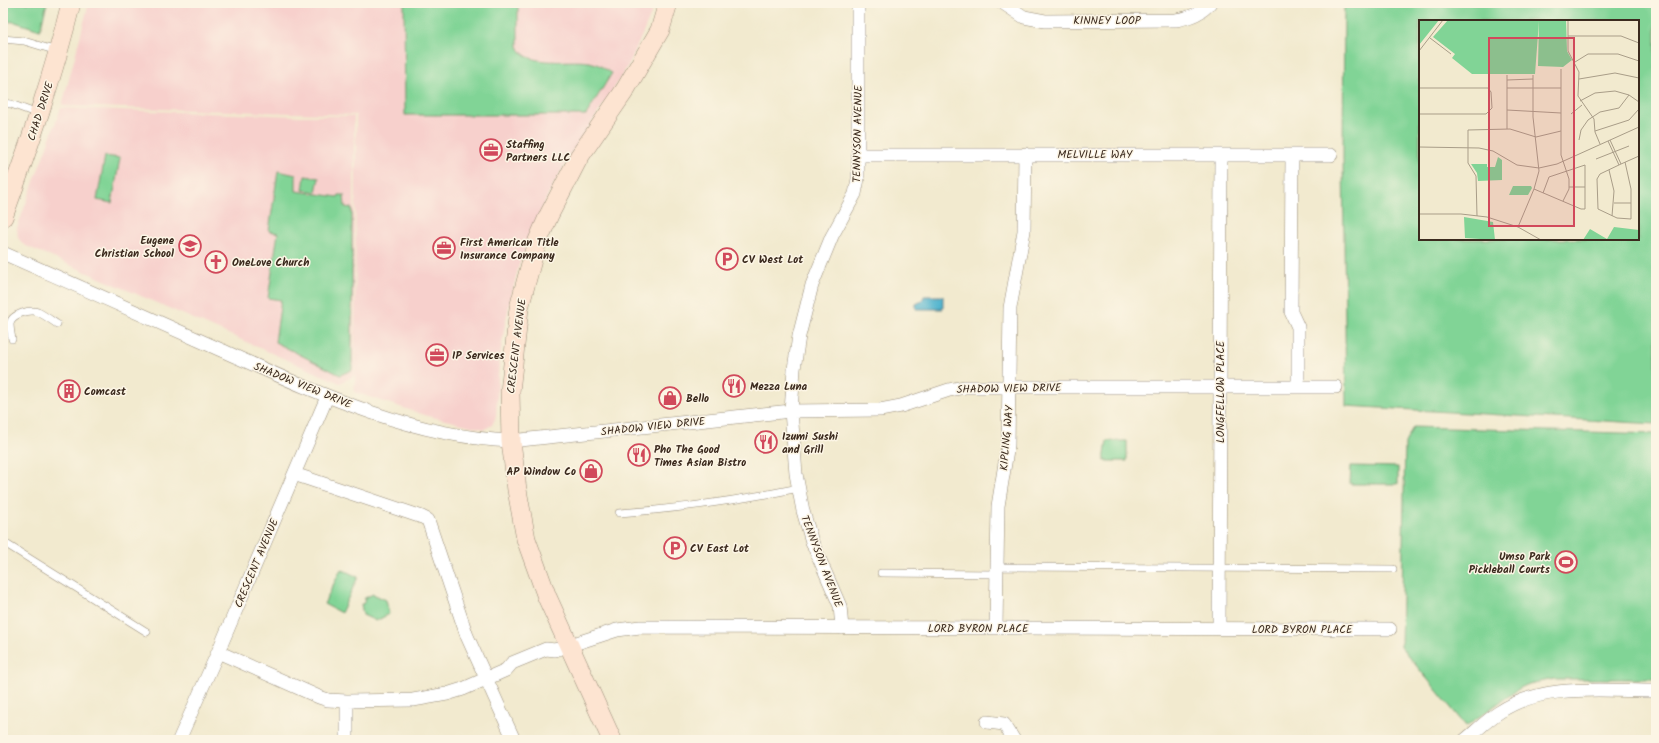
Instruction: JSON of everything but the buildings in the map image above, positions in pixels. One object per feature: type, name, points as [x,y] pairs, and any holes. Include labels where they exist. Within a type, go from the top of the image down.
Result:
[{"type":"street","name":"CHAD DRIVE","points":[[3,217],[40,114],[59,52],[71,3]]},
{"type":"street","name":"CRESCENT AVENUE","points":[[612,740],[562,648],[547,597],[526,539],[517,490],[511,441],[510,392],[518,316],[536,245],[551,210],[579,157],[625,90],[660,30],[668,3]]},
{"type":"street","name":"TENNYSON AVENUE","points":[[842,628],[841,609],[812,542],[803,511],[793,442],[791,411],[794,369],[805,308],[824,254],[855,194],[858,180],[858,3]]},
{"type":"street","name":"KINNEY LOOP","points":[[1003,3],[1024,17],[1045,21],[1176,20],[1200,12],[1210,3]]},
{"type":"street","name":"KIPLING WAY","points":[[996,627],[998,506],[1008,445],[1010,308],[1024,231],[1025,154]]},
{"type":"street","name":"MELVILLE WAY","points":[[858,155],[1331,155]]},
{"type":"street","name":"LONGFELLOW PLACE","points":[[1218,629],[1221,155]]},
{"type":"street","points":[[1292,155],[1291,316],[1298,327],[1298,387]]},
{"type":"street","name":"SHADOW VIEW DRIVE","points":[[3,253],[327,397],[435,431],[488,440],[511,441],[791,411],[880,410],[901,406],[957,388],[1336,387]]},
{"type":"street","name":"CRESCENT AVENUE","points":[[179,740],[327,397]]},
{"type":"street","points":[[294,474],[428,520],[461,619],[486,680],[514,740]]},
{"type":"street","name":"LORD BYRON PLACE","points":[[562,648],[628,628],[996,627],[1390,630]]},
{"type":"street","points":[[218,652],[319,697],[347,701],[422,699],[447,694],[486,680],[506,670],[509,665],[518,660],[546,649],[562,648]]},
{"type":"street","points":[[1464,740],[1499,713],[1520,702],[1545,694],[1573,691],[1656,691]]},
{"type":"street","points":[[347,701],[347,740]]},
{"type":"street","points":[[987,722],[1004,724],[1014,740]]},
{"type":"lane","points":[[3,39],[24,40],[59,52]]},
{"type":"lane","points":[[3,103],[11,104],[40,114]]},
{"type":"lane","points":[[12,339],[10,325],[12,320],[16,316],[25,313],[38,312],[57,324]]},
{"type":"lane","points":[[619,513],[681,507],[764,495],[799,488]]},
{"type":"lane","points":[[3,542],[147,632]]},
{"type":"lane","points":[[881,573],[997,570],[1219,568],[1393,569]]},
{"type":"shaded area","points":[[89,3],[656,3],[630,62],[571,153],[548,195],[529,238],[518,268],[505,324],[499,362],[496,417],[492,425],[485,429],[428,416],[354,392],[356,115],[62,106]]},
{"type":"shaded area","name":"Eugene Christian School","points":[[61,108],[300,116],[354,116],[354,376],[340,383],[24,245],[18,238],[17,228]]},
{"type":"green space","points":[[3,3],[47,3],[40,30],[15,22],[3,21]]},
{"type":"green space","points":[[404,3],[518,3],[518,46],[523,53],[530,58],[540,60],[593,63],[612,73],[586,115],[405,115]]},
{"type":"green space","points":[[1344,3],[1656,3],[1656,424],[1346,406],[1343,157]]},
{"type":"green space","points":[[105,156],[120,158],[112,203],[97,200]]},
{"type":"green space","points":[[278,171],[296,175],[296,191],[338,197],[339,195],[344,195],[345,207],[352,208],[352,370],[340,375],[275,342],[281,300],[268,298],[278,233],[269,231]]},
{"type":"green space","points":[[305,176],[319,178],[316,192],[303,190]]},
{"type":"green space","points":[[1413,427],[1656,434],[1656,679],[1554,679],[1529,684],[1520,688],[1466,726],[1401,647],[1405,443]]},
{"type":"green space","points":[[1107,441],[1127,441],[1127,461],[1104,461]]},
{"type":"green space","points":[[1351,466],[1398,467],[1398,484],[1350,484]]},
{"type":"green space","points":[[341,569],[358,577],[341,613],[324,604]]},
{"type":"green space","points":[[373,594],[386,600],[389,614],[376,621],[363,615],[361,604],[363,604],[365,600],[363,599]]},
{"type":"water","points":[[924,296],[943,296],[943,309],[916,309],[916,304],[922,301]]},
{"type":"place","name":"Staffing Partners LLC","points":[[491,150]]},
{"type":"place","name":"Eugene Christian School","points":[[190,246]]},
{"type":"place","name":"First American Title Insurance Company","points":[[444,248]]},
{"type":"place","name":"CV West Lot","points":[[727,259]]},
{"type":"place","name":"OneLove Church","points":[[216,262]]},
{"type":"place","name":"IP Services","points":[[437,355]]},
{"type":"place","name":"Mezza Luna","points":[[734,386]]},
{"type":"place","name":"Comcast","points":[[69,391]]},
{"type":"place","name":"Bello","points":[[670,398]]},
{"type":"place","name":"Izumi Sushi and Grill","points":[[766,442]]},
{"type":"place","name":"Pho The Good Times Asian Bistro","points":[[639,455]]},
{"type":"place","name":"AP Window Co","points":[[591,471]]},
{"type":"place","name":"CV East Lot","points":[[675,548]]},
{"type":"place","name":"Umso Park Pickleball Courts","points":[[1566,562]]}]
